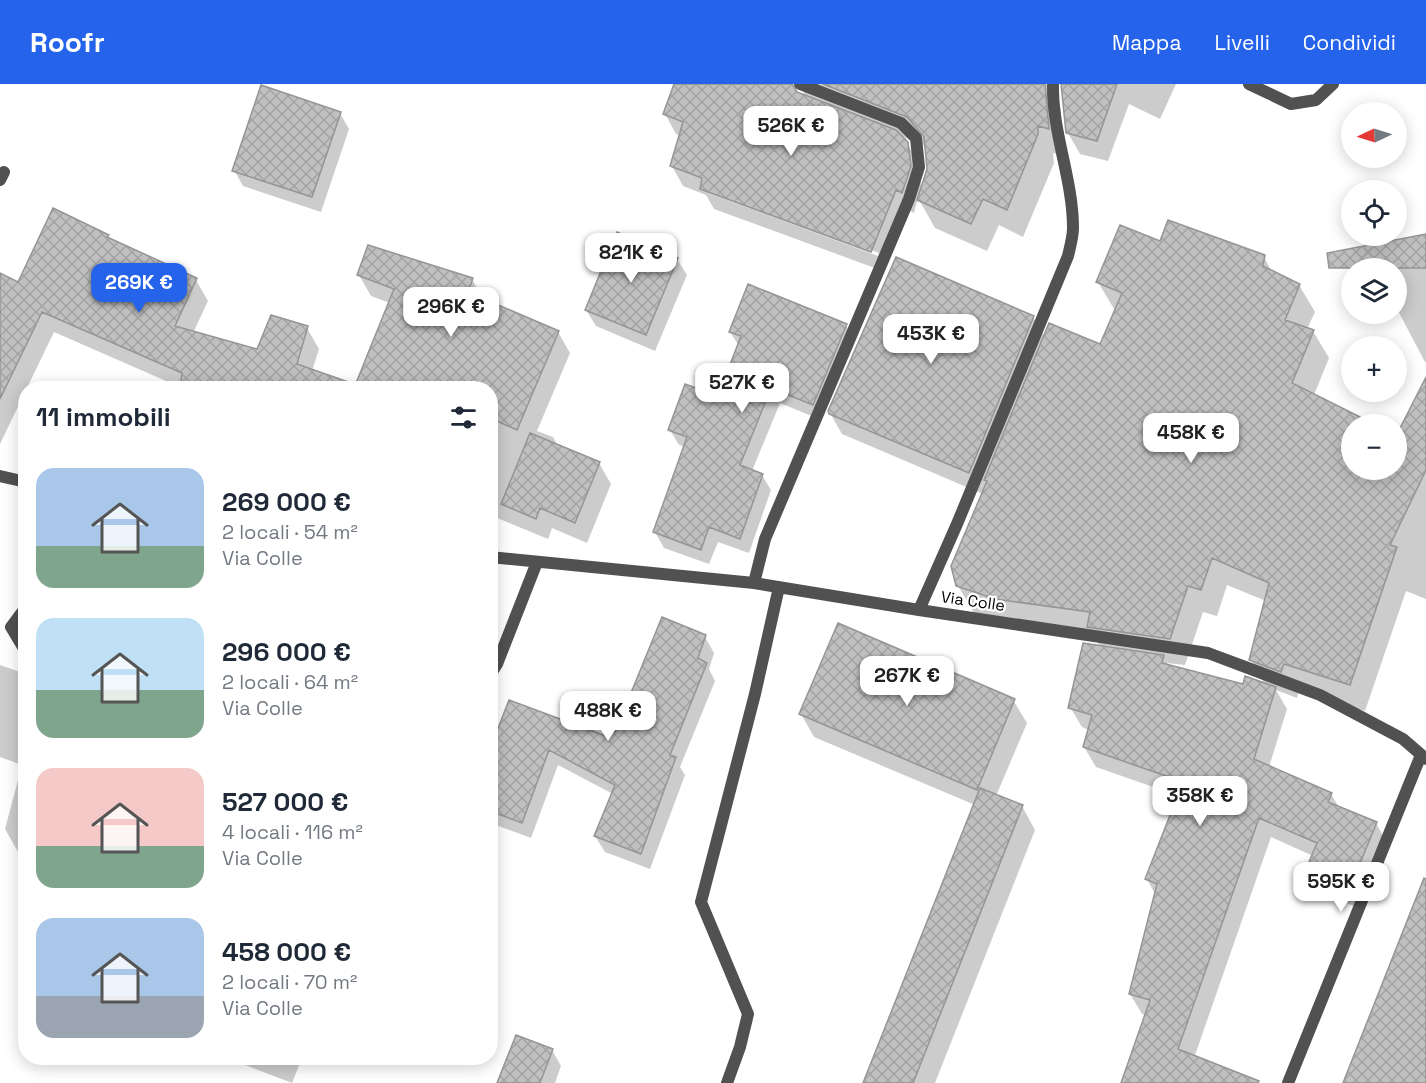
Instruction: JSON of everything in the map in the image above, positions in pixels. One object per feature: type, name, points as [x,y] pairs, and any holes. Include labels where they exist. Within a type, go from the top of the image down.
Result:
[{"type":"street","points":[[754,583],[765,539],[909,199],[919,167],[916,138],[901,123],[800,84]]},
{"type":"street","points":[[919,610],[1068,256],[1073,230],[1069,189],[1053,104],[1053,84]]},
{"type":"street","points":[[1249,84],[1291,104],[1316,100],[1333,84]]},
{"type":"street","points":[[0,476],[18,480]]},
{"type":"street","name":"Via Colle","points":[[498,557],[754,583],[1208,653],[1320,695],[1403,739],[1424,757]]},
{"type":"street","points":[[498,661],[537,562]]},
{"type":"street","points":[[727,1083],[740,1047],[748,1014],[701,902],[780,587]]},
{"type":"street","points":[[18,618],[11,627],[18,640]]},
{"type":"street","points":[[1288,1083],[1424,757]]},
{"type":"building","points":[[674,84],[792,84],[797,92],[896,130],[908,142],[911,166],[902,193],[896,190],[871,252],[700,189],[702,178],[670,166],[683,122],[663,114]]},
{"type":"building","points":[[823,84],[1045,84],[1049,129],[1038,126],[1038,134],[1007,210],[983,199],[971,224],[917,200],[927,169],[924,137],[907,117]]},
{"type":"building","points":[[1061,84],[1117,84],[1097,141],[1066,133]]},
{"type":"building","points":[[261,85],[341,112],[312,197],[232,171]]},
{"type":"building","points":[[53,208],[109,235],[107,237],[197,278],[175,326],[257,349],[271,315],[308,326],[297,364],[345,381],[181,381],[182,373],[42,312],[0,399],[0,273],[18,282]]},
{"type":"building","points":[[1168,220],[1265,255],[1263,266],[1300,284],[1285,320],[1314,330],[1292,383],[1354,414],[1341,414],[1341,480],[1407,480],[1407,414],[1426,377],[1426,470],[1390,545],[1397,547],[1350,685],[1284,664],[1281,672],[1249,660],[1269,583],[1212,558],[1201,590],[1188,586],[1170,639],[1087,627],[1090,612],[995,599],[956,586],[951,566],[1049,323],[1100,344],[1122,293],[1096,282],[1120,225],[1160,241]]},
{"type":"building","points":[[617,232],[678,258],[646,335],[585,310]]},
{"type":"building","points":[[1426,234],[1426,268],[1407,268],[1407,258],[1341,258],[1341,268],[1329,268],[1327,253],[1363,246],[1407,246],[1407,238]]},
{"type":"building","points":[[368,245],[473,278],[468,292],[559,331],[517,430],[498,422],[498,381],[357,381],[394,289],[357,275]]},
{"type":"building","points":[[896,257],[1034,316],[969,473],[829,414],[828,411]]},
{"type":"building","points":[[748,284],[847,324],[813,405],[771,388],[740,465],[763,474],[740,539],[709,527],[701,550],[653,532],[687,437],[668,430],[685,384],[718,396],[741,336],[729,332]]},
{"type":"building","points":[[530,433],[600,462],[575,523],[540,508],[536,519],[501,504]]},
{"type":"building","points":[[662,617],[706,635],[698,658],[707,663],[670,755],[676,757],[641,854],[594,836],[615,785],[549,750],[522,823],[498,814],[498,728],[509,700],[606,736],[608,730],[615,732]]},
{"type":"building","points":[[838,623],[1015,699],[977,790],[799,714]]},
{"type":"building","points":[[1083,643],[1164,655],[1162,663],[1243,684],[1245,676],[1276,687],[1254,759],[1332,793],[1328,802],[1377,822],[1349,890],[1305,871],[1317,843],[1259,818],[1178,1049],[1259,1081],[1258,1083],[1121,1083],[1150,1000],[1129,994],[1157,884],[1145,879],[1183,782],[1083,747],[1092,715],[1068,708]]},
{"type":"building","points":[[980,788],[1023,805],[913,1083],[863,1083]]},
{"type":"building","points":[[1424,878],[1426,879],[1426,1083],[1343,1083]]},
{"type":"building","points":[[516,1035],[553,1049],[540,1083],[497,1083]]}]
